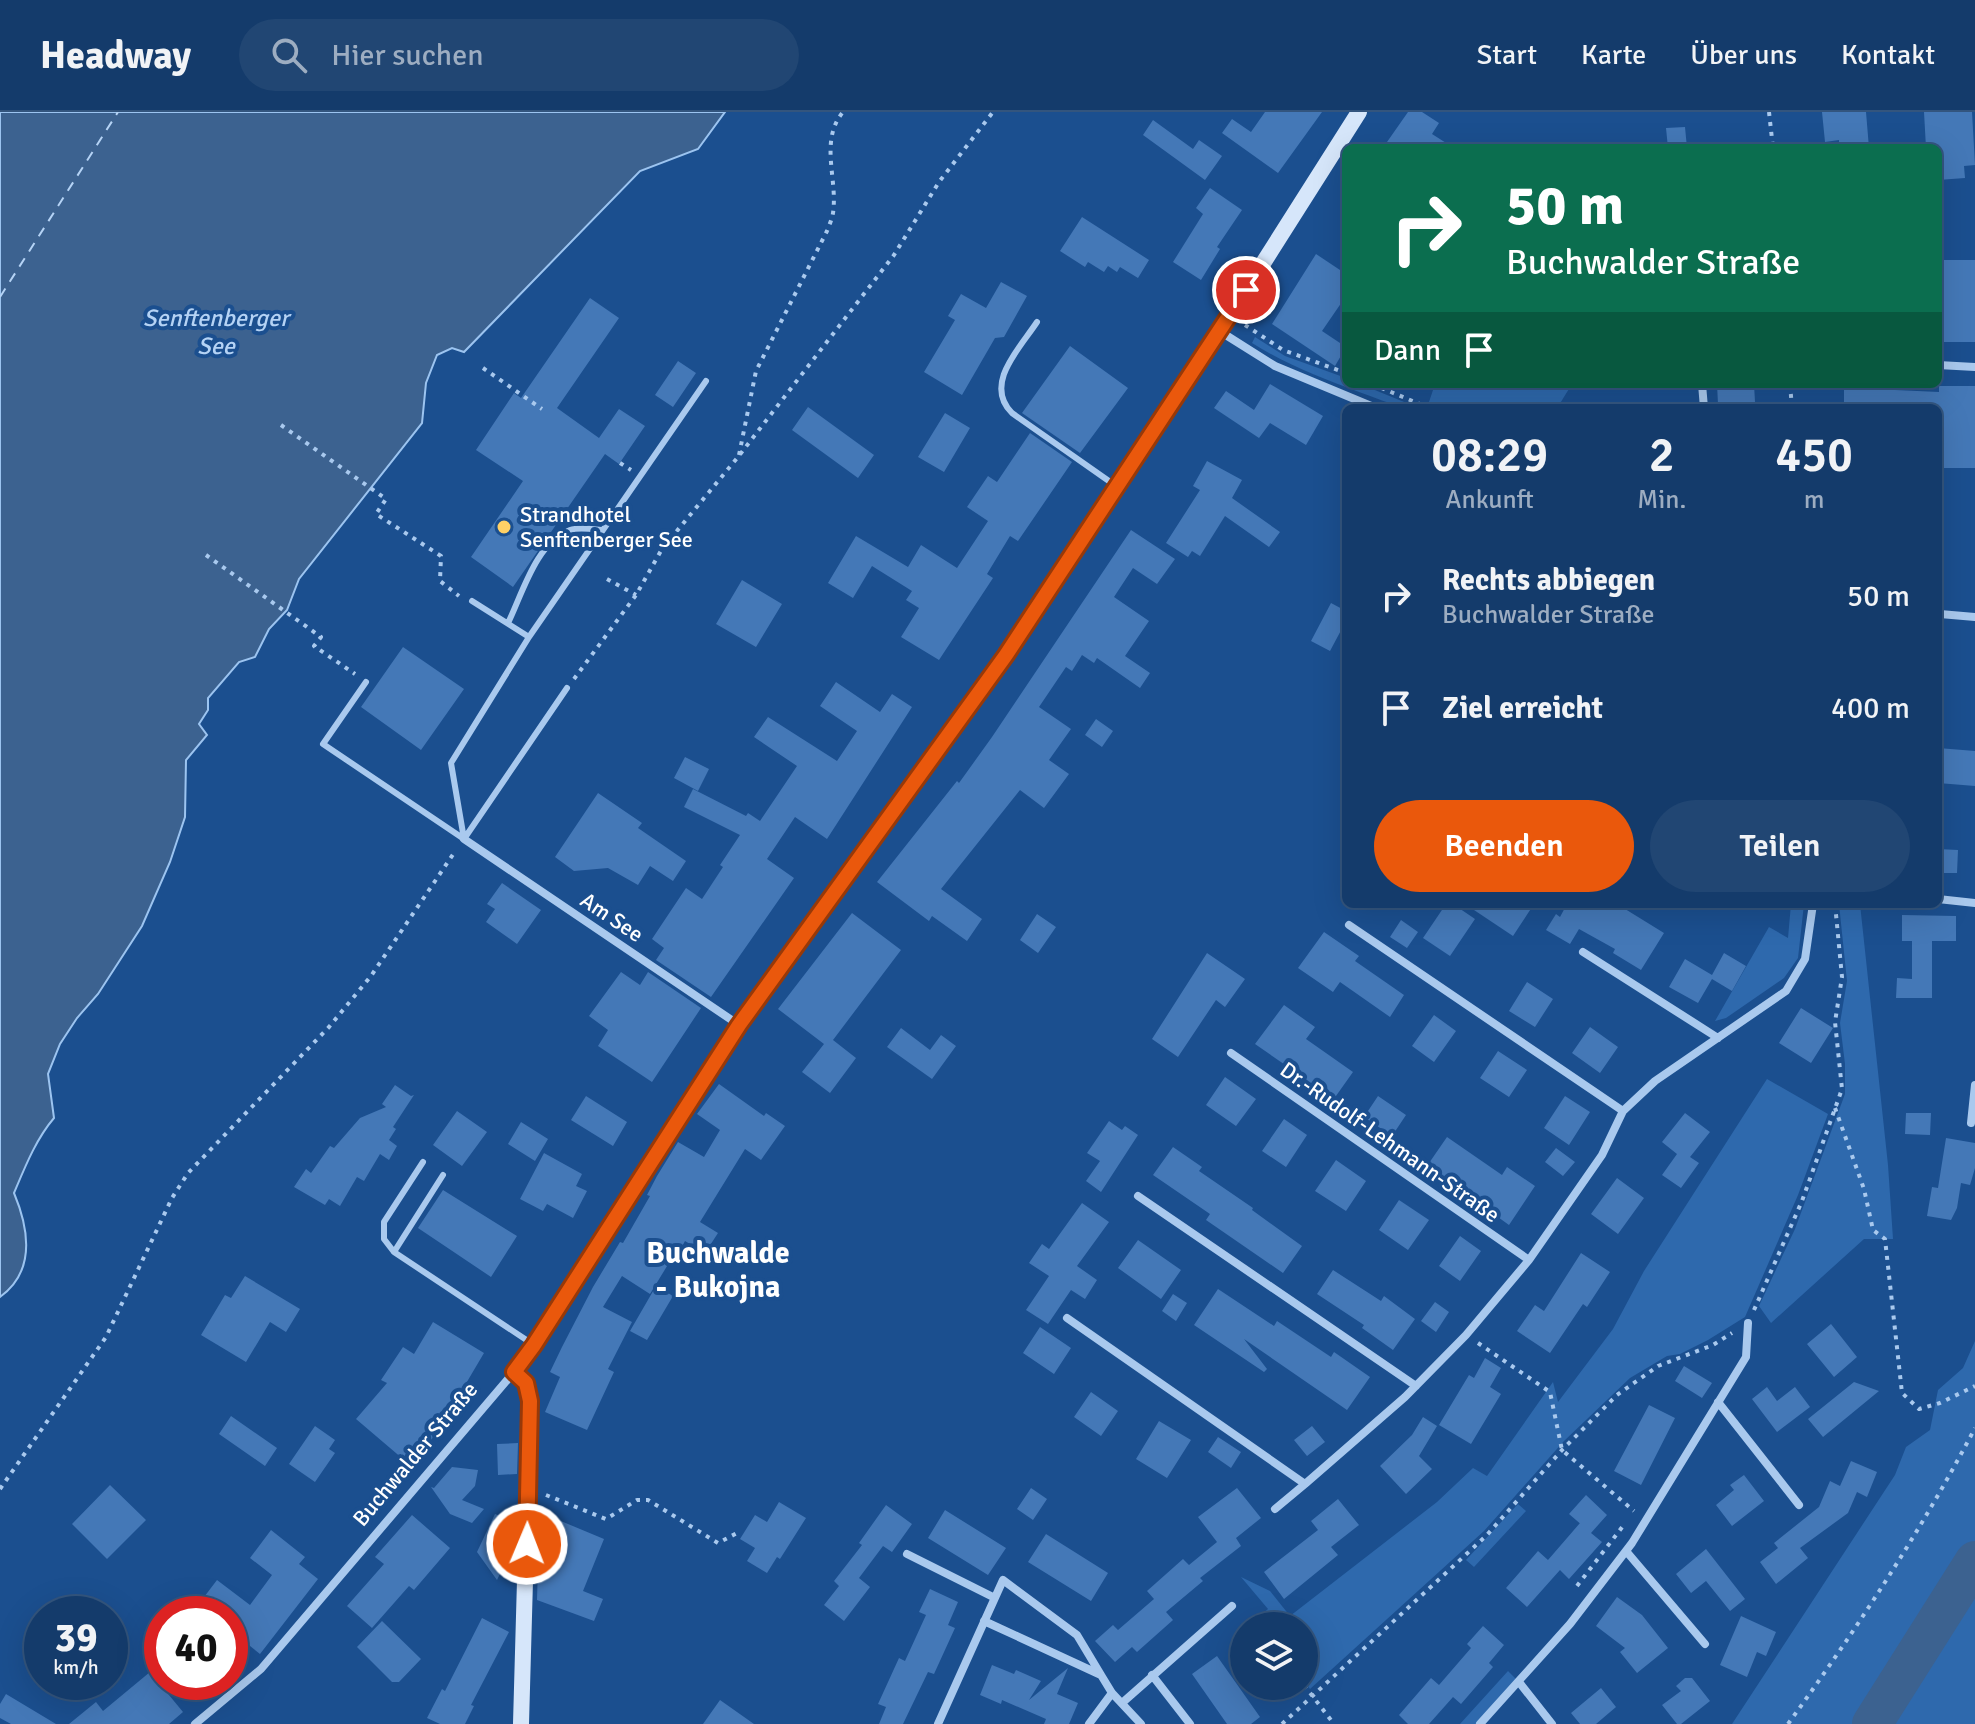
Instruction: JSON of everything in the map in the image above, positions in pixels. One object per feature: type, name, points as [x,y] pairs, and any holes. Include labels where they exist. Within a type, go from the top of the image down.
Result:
[{"type":"street","name":"Buchwalder Straße","points":[[195,1724],[261,1669],[534,1345],[739,1025],[1006,655],[1220,331],[1359,112]]},
{"type":"street","points":[[1220,331],[1275,366],[1366,404]]},
{"type":"street","points":[[1942,365],[1975,367]]},
{"type":"street","points":[[1942,614],[1975,617]]},
{"type":"street","name":"Am See","points":[[464,839],[739,1025]]},
{"type":"street","points":[[1942,899],[1975,903]]},
{"type":"street","points":[[1275,1509],[1416,1386],[1466,1335],[1529,1260],[1602,1155],[1623,1111],[1655,1081],[1786,991],[1805,959],[1812,908]]},
{"type":"street","points":[[1349,925],[1623,1111]]},
{"type":"street","points":[[1583,952],[1718,1038]]},
{"type":"street","name":"Dr.-Rudolf-Lehmann-Straße","points":[[1231,1053],[1529,1260]]},
{"type":"street","points":[[1971,1123],[1975,1085]]},
{"type":"street","points":[[1138,1196],[1416,1386]]},
{"type":"street","points":[[1067,1318],[1305,1484]]},
{"type":"street","points":[[1480,1724],[1570,1624],[1626,1551],[1746,1357],[1748,1323]]},
{"type":"street","points":[[514,1372],[529,1390],[521,1724]]},
{"type":"street","points":[[1718,1402],[1799,1505]]},
{"type":"street","points":[[1626,1551],[1705,1644]]},
{"type":"street","points":[[907,1554],[995,1598]]},
{"type":"street","points":[[938,1724],[1003,1580],[1077,1635],[1112,1693],[1141,1724]]},
{"type":"street","points":[[1122,1703],[1232,1606]]},
{"type":"street","points":[[984,1621],[1101,1675]]},
{"type":"street","points":[[1152,1675],[1190,1724]]},
{"type":"street","points":[[1519,1682],[1552,1724]]},
{"type":"street","points":[[1089,1724],[1112,1693]]},
{"type":"lane","points":[[1037,322],[1002,376],[1002,399],[1012,413],[1117,487]]},
{"type":"lane","points":[[464,839],[451,763],[529,637],[706,381]]},
{"type":"lane","points":[[508,623],[534,566],[557,538],[578,528],[601,530]]},
{"type":"lane","points":[[472,601],[529,637]]},
{"type":"lane","points":[[366,682],[323,744],[464,839]]},
{"type":"lane","points":[[464,839],[567,688]]},
{"type":"lane","points":[[423,1162],[384,1222],[384,1239],[394,1252],[534,1345]]},
{"type":"lane","points":[[394,1252],[443,1175]]},
{"type":"path","points":[[738,457],[756,371],[827,231],[833,212],[831,142],[833,129],[843,112]]},
{"type":"path","points":[[567,688],[636,595],[662,549],[738,457],[894,255],[939,182],[993,112]]},
{"type":"path","points":[[1769,112],[1773,144]]},
{"type":"path","points":[[1230,315],[1283,350],[1342,372]]},
{"type":"path","points":[[483,368],[542,409]]},
{"type":"path","points":[[1382,388],[1420,404]]},
{"type":"path","points":[[281,425],[386,499],[376,514],[441,556],[443,585],[461,598],[472,601]]},
{"type":"path","points":[[206,555],[321,637],[314,646],[366,682]]},
{"type":"path","points":[[607,579],[636,595]]},
{"type":"path","points":[[0,1489],[106,1337],[172,1198],[188,1173],[329,1027],[371,976],[464,839]]},
{"type":"path","points":[[1318,1693],[1486,1536],[1562,1450],[1617,1395],[1658,1366],[1713,1345],[1748,1323],[1802,1201],[1842,1089],[1835,1022],[1842,977],[1835,908]]},
{"type":"path","points":[[1835,1108],[1864,1189],[1873,1230],[1885,1239],[1902,1393],[1919,1409],[1940,1403],[1975,1386]]},
{"type":"path","points":[[1466,1335],[1550,1392],[1562,1450],[1634,1511]]},
{"type":"path","points":[[1788,1724],[1846,1645],[1975,1428]]},
{"type":"path","points":[[528,1487],[606,1519],[637,1500],[648,1500],[718,1543],[739,1532]]},
{"type":"path","points":[[1577,1586],[1625,1524]]},
{"type":"path","points":[[1282,1724],[1310,1700]]},
{"type":"path","points":[[1316,1700],[1334,1724]]},
{"type":"shaded area","points":[[1255,337],[1285,356],[1342,377],[1342,386],[1278,358],[1252,343]]},
{"type":"shaded area","points":[[1348,388],[1370,388],[1409,404],[1389,403]]},
{"type":"shaded area","points":[[1434,388],[1570,388],[1560,404],[1429,402]]},
{"type":"shaded area","points":[[1791,908],[1804,908],[1798,958],[1784,978],[1726,1018],[1715,1021],[1769,927],[1788,938]]},
{"type":"shaded area","points":[[1839,908],[1860,908],[1893,1239],[1864,1239],[1771,1323],[1759,1306],[1795,1229],[1845,1094],[1840,1023],[1847,981]]},
{"type":"shaded area","points":[[1767,1079],[1828,1114],[1798,1195],[1745,1317],[1708,1340],[1680,1354],[1667,1356],[1630,1378],[1564,1441],[1484,1531],[1318,1682],[1318,1612],[1295,1612],[1437,1502],[1473,1468],[1487,1476],[1553,1382],[1558,1402],[1613,1329],[1644,1271]]},
{"type":"shaded area","points":[[1975,1341],[1975,1724],[1732,1724],[1895,1475],[1906,1447],[1930,1430],[1938,1390],[1963,1368]]},
{"type":"shaded area","points":[[1518,1504],[1526,1511],[1474,1567],[1466,1560]]},
{"type":"shaded area","points":[[1241,1577],[1270,1591],[1287,1612],[1265,1612],[1268,1609]]},
{"type":"shaded area","points":[[1508,1671],[1519,1682],[1480,1724],[1460,1724]]},
{"type":"water","name":"Senftenberger See","points":[[0,112],[725,112],[698,149],[640,171],[464,352],[452,348],[437,355],[426,383],[422,423],[299,579],[287,610],[269,629],[255,657],[239,662],[208,698],[208,710],[199,724],[207,735],[186,760],[185,817],[170,862],[142,926],[98,994],[60,1044],[48,1074],[54,1118],[36,1144],[14,1193],[26,1235],[24,1262],[12,1287],[0,1297]]},
{"type":"building","points":[[1265,112],[1322,112],[1278,173],[1222,133],[1232,119],[1251,132]]},
{"type":"building","points":[[1408,112],[1422,112],[1439,123],[1432,134],[1448,144],[1390,144],[1387,142]]},
{"type":"building","points":[[1822,112],[1866,112],[1869,144],[1839,144],[1839,140],[1825,142]]},
{"type":"building","points":[[1924,112],[1972,112],[1975,165],[1964,166],[1965,178],[1942,180],[1942,144],[1926,144]]},
{"type":"building","points":[[1153,120],[1193,149],[1199,140],[1222,156],[1205,180],[1143,135]]},
{"type":"building","points":[[1685,127],[1687,144],[1668,144],[1666,128]]},
{"type":"building","points":[[1210,188],[1242,210],[1217,247],[1220,249],[1201,280],[1173,262],[1203,214],[1196,208]]},
{"type":"building","points":[[1082,217],[1149,260],[1138,278],[1120,267],[1117,272],[1108,266],[1104,272],[1088,262],[1085,267],[1060,251]]},
{"type":"building","points":[[1316,254],[1342,271],[1342,302],[1322,331],[1342,344],[1342,354],[1335,366],[1272,324]]},
{"type":"building","points":[[1942,260],[1975,260],[1975,342],[1943,342]]},
{"type":"building","points":[[1001,282],[1027,296],[1004,337],[995,338],[962,395],[924,372],[955,320],[948,316],[961,294],[986,308]]},
{"type":"building","points":[[590,298],[619,318],[557,408],[599,438],[619,409],[645,426],[619,464],[605,454],[513,587],[471,557],[523,481],[476,450],[514,393],[521,398]]},
{"type":"building","points":[[1070,346],[1128,388],[1080,453],[1022,413]]},
{"type":"building","points":[[678,361],[696,373],[673,407],[655,395]]},
{"type":"building","points":[[1270,384],[1323,416],[1306,445],[1270,423],[1259,438],[1214,408],[1226,391],[1254,410]]},
{"type":"building","points":[[1942,386],[1975,386],[1975,468],[1942,468],[1942,404],[1844,404],[1844,388],[1939,392]]},
{"type":"building","points":[[1717,388],[1754,388],[1755,402],[1718,404]]},
{"type":"building","points":[[808,407],[874,455],[858,478],[792,430]]},
{"type":"building","points":[[945,413],[970,428],[944,472],[918,457]]},
{"type":"building","points":[[1030,433],[1072,462],[1018,541],[1010,536],[987,574],[993,578],[939,660],[901,637],[919,608],[906,600],[912,591],[872,566],[853,598],[828,583],[856,536],[908,567],[921,545],[957,568],[988,521],[967,507],[988,476],[997,482]]},
{"type":"building","points":[[1207,461],[1242,480],[1232,498],[1280,532],[1269,547],[1225,516],[1200,556],[1192,551],[1188,557],[1166,543],[1200,490],[1193,486]]},
{"type":"building","points":[[1131,530],[1175,559],[1157,584],[1133,568],[1114,597],[1149,621],[1125,656],[1150,673],[1140,688],[1097,658],[1094,663],[1082,655],[1072,671],[1066,667],[1039,707],[1071,729],[1049,760],[1069,774],[1044,808],[1020,790],[941,889],[982,919],[967,941],[932,916],[929,921],[877,882],[957,781],[959,783]]},
{"type":"building","points":[[742,580],[782,604],[756,647],[716,624]]},
{"type":"building","points":[[1331,603],[1342,609],[1342,628],[1330,651],[1311,641]]},
{"type":"building","points":[[403,647],[464,689],[421,750],[361,707]]},
{"type":"building","points":[[836,682],[880,712],[892,694],[912,707],[827,839],[795,817],[767,859],[794,878],[711,997],[656,960],[664,948],[652,939],[686,888],[702,899],[740,835],[684,807],[693,789],[760,821],[797,766],[754,737],[768,717],[837,761],[857,731],[820,706]]},
{"type":"building","points":[[1096,719],[1113,731],[1102,747],[1085,735]]},
{"type":"building","points":[[1942,748],[1975,751],[1975,786],[1942,783]]},
{"type":"building","points":[[685,757],[709,769],[698,791],[674,778]]},
{"type":"building","points":[[598,793],[642,823],[638,828],[686,861],[673,881],[650,866],[638,885],[608,868],[574,871],[555,857]]},
{"type":"building","points":[[1942,849],[1958,850],[1957,873],[1942,873]]},
{"type":"building","points":[[502,883],[541,910],[517,944],[486,922],[495,909],[487,904]]},
{"type":"building","points":[[1443,908],[1459,908],[1475,919],[1450,956],[1423,938]]},
{"type":"building","points":[[1471,908],[1531,908],[1513,936]]},
{"type":"building","points":[[1565,908],[1623,908],[1664,933],[1641,970],[1613,953],[1615,949],[1579,929],[1570,944],[1546,930],[1556,914],[1560,917]]},
{"type":"building","points":[[852,913],[901,950],[833,1040],[856,1058],[830,1093],[802,1072],[824,1044],[778,1009]]},
{"type":"building","points":[[1037,914],[1056,927],[1038,953],[1020,940]]},
{"type":"building","points":[[1902,915],[1956,916],[1956,941],[1932,941],[1932,998],[1896,998],[1897,978],[1912,979],[1912,941],[1902,941]]},
{"type":"building","points":[[1401,920],[1418,932],[1407,948],[1390,937]]},
{"type":"building","points":[[1324,932],[1359,956],[1355,961],[1404,995],[1390,1017],[1340,982],[1333,992],[1298,968]]},
{"type":"building","points":[[1207,953],[1245,979],[1225,1007],[1216,1000],[1178,1057],[1152,1039]]},
{"type":"building","points":[[1724,953],[1746,966],[1732,991],[1712,979],[1698,1003],[1669,987],[1685,959],[1712,975]]},
{"type":"building","points":[[621,972],[640,985],[648,972],[701,1008],[652,1082],[598,1046],[608,1030],[589,1016]]},
{"type":"building","points":[[1527,982],[1553,999],[1535,1027],[1509,1011]]},
{"type":"building","points":[[1284,1005],[1315,1027],[1306,1039],[1353,1072],[1331,1103],[1304,1084],[1307,1080],[1255,1044]]},
{"type":"building","points":[[1801,1008],[1833,1028],[1811,1063],[1779,1043]]},
{"type":"building","points":[[1434,1015],[1456,1031],[1434,1062],[1412,1046]]},
{"type":"building","points":[[1590,1027],[1618,1047],[1600,1073],[1572,1053]]},
{"type":"building","points":[[901,1028],[930,1050],[941,1035],[956,1046],[932,1079],[887,1047]]},
{"type":"building","points":[[1498,1051],[1527,1070],[1509,1097],[1480,1078]]},
{"type":"building","points":[[1225,1077],[1256,1099],[1236,1126],[1206,1105]]},
{"type":"building","points":[[719,1084],[764,1116],[766,1113],[785,1126],[761,1160],[745,1149],[700,1222],[718,1233],[705,1253],[685,1241],[650,1294],[622,1276],[603,1307],[632,1322],[608,1369],[614,1372],[587,1430],[545,1412],[560,1377],[550,1372],[562,1347],[593,1287],[620,1242],[623,1243],[678,1142],[704,1157],[720,1130],[697,1114]]},
{"type":"building","points":[[395,1085],[414,1095],[393,1127],[396,1129],[389,1140],[397,1146],[389,1160],[380,1154],[364,1181],[357,1177],[340,1206],[329,1199],[325,1205],[294,1187],[306,1169],[311,1173],[330,1146],[334,1148],[360,1118],[386,1107],[382,1104]]},
{"type":"building","points":[[586,1096],[627,1122],[613,1146],[571,1120]]},
{"type":"building","points":[[1378,1096],[1406,1115],[1392,1136],[1364,1117]]},
{"type":"building","points":[[1565,1096],[1590,1112],[1569,1145],[1544,1128]]},
{"type":"building","points":[[457,1111],[487,1132],[462,1166],[433,1145]]},
{"type":"building","points":[[1685,1113],[1710,1132],[1690,1157],[1699,1163],[1681,1188],[1662,1175],[1677,1154],[1662,1142]]},
{"type":"building","points":[[1906,1113],[1931,1113],[1930,1135],[1905,1134]]},
{"type":"building","points":[[1284,1119],[1307,1135],[1286,1167],[1262,1151]]},
{"type":"building","points":[[1109,1121],[1122,1130],[1125,1126],[1138,1135],[1101,1192],[1086,1181],[1100,1161],[1087,1153]]},
{"type":"building","points":[[521,1122],[548,1139],[535,1161],[508,1144]]},
{"type":"building","points":[[1447,1137],[1502,1175],[1507,1167],[1535,1186],[1509,1225],[1427,1166]]},
{"type":"building","points":[[1946,1138],[1975,1143],[1975,1168],[1970,1185],[1961,1183],[1957,1208],[1951,1220],[1927,1216],[1932,1187],[1938,1188]]},
{"type":"building","points":[[1173,1147],[1202,1167],[1199,1171],[1302,1246],[1283,1273],[1206,1220],[1210,1214],[1153,1175]]},
{"type":"building","points":[[1556,1148],[1575,1162],[1563,1176],[1545,1162]]},
{"type":"building","points":[[544,1153],[582,1174],[576,1186],[587,1191],[573,1218],[547,1204],[543,1211],[520,1199]]},
{"type":"building","points":[[1336,1160],[1366,1181],[1346,1211],[1315,1191]]},
{"type":"building","points":[[1617,1178],[1644,1198],[1618,1234],[1591,1214]]},
{"type":"building","points":[[443,1190],[517,1236],[491,1277],[418,1228]]},
{"type":"building","points":[[1399,1200],[1429,1220],[1408,1250],[1379,1230]]},
{"type":"building","points":[[1082,1203],[1109,1222],[1077,1266],[1097,1280],[1085,1299],[1071,1290],[1048,1324],[1026,1310],[1049,1276],[1029,1263],[1042,1244],[1049,1249]]},
{"type":"building","points":[[1460,1236],[1481,1251],[1460,1281],[1439,1266]]},
{"type":"building","points":[[1138,1240],[1181,1270],[1161,1299],[1118,1268]]},
{"type":"building","points":[[1581,1253],[1610,1272],[1587,1307],[1583,1304],[1550,1353],[1517,1331],[1535,1305],[1544,1311]]},
{"type":"building","points":[[1333,1270],[1381,1301],[1384,1296],[1415,1319],[1393,1350],[1362,1328],[1364,1325],[1317,1294]]},
{"type":"building","points":[[245,1276],[300,1309],[286,1332],[270,1322],[246,1362],[201,1335],[225,1295],[231,1298]]},
{"type":"building","points":[[656,1286],[673,1296],[647,1340],[630,1331]]},
{"type":"building","points":[[1218,1289],[1274,1326],[1277,1321],[1331,1357],[1334,1352],[1370,1377],[1347,1410],[1244,1339],[1267,1369],[1264,1372],[1194,1325]]},
{"type":"building","points":[[1173,1294],[1187,1303],[1176,1321],[1162,1311]]},
{"type":"building","points":[[1435,1302],[1449,1312],[1436,1332],[1421,1321]]},
{"type":"building","points":[[433,1322],[484,1353],[458,1397],[467,1403],[451,1426],[445,1423],[410,1465],[356,1419],[387,1383],[381,1380],[403,1347],[414,1354]]},
{"type":"building","points":[[1831,1324],[1857,1357],[1834,1377],[1807,1344]]},
{"type":"building","points":[[1040,1327],[1071,1348],[1054,1374],[1023,1353]]},
{"type":"building","points":[[1485,1358],[1501,1368],[1490,1387],[1501,1394],[1471,1444],[1439,1425],[1469,1375],[1474,1378]]},
{"type":"building","points":[[1684,1366],[1712,1383],[1702,1398],[1675,1381]]},
{"type":"building","points":[[1854,1382],[1879,1391],[1823,1437],[1808,1419]]},
{"type":"building","points":[[1767,1387],[1777,1401],[1795,1387],[1810,1407],[1777,1432],[1752,1399]]},
{"type":"building","points":[[1091,1392],[1118,1411],[1101,1436],[1074,1417]]},
{"type":"building","points":[[1649,1405],[1675,1418],[1641,1485],[1614,1471]]},
{"type":"building","points":[[231,1416],[277,1448],[265,1466],[219,1434]]},
{"type":"building","points":[[1423,1417],[1437,1426],[1419,1456],[1432,1469],[1406,1494],[1380,1466],[1412,1435]]},
{"type":"building","points":[[1159,1421],[1191,1440],[1167,1478],[1136,1459]]},
{"type":"building","points":[[315,1426],[335,1440],[329,1449],[335,1453],[315,1482],[289,1464]]},
{"type":"building","points":[[1312,1426],[1325,1442],[1307,1456],[1294,1440]]},
{"type":"building","points":[[1218,1437],[1241,1452],[1231,1468],[1208,1452]]},
{"type":"building","points":[[518,1443],[517,1474],[498,1475],[497,1444]]},
{"type":"building","points":[[1851,1461],[1877,1472],[1867,1497],[1857,1492],[1848,1513],[1800,1548],[1808,1558],[1776,1584],[1760,1562],[1778,1548],[1774,1543],[1819,1507],[1830,1481],[1840,1486]]},
{"type":"building","points":[[452,1467],[478,1470],[475,1486],[462,1500],[484,1509],[472,1523],[450,1514],[431,1487],[434,1488]]},
{"type":"building","points":[[1744,1475],[1764,1501],[1732,1526],[1716,1505],[1734,1490],[1730,1485]]},
{"type":"building","points":[[110,1485],[146,1520],[107,1559],[72,1524]]},
{"type":"building","points":[[1031,1488],[1047,1499],[1033,1520],[1017,1509]]},
{"type":"building","points":[[1237,1488],[1261,1518],[1236,1538],[1241,1546],[1200,1578],[1203,1581],[1166,1612],[1173,1620],[1137,1652],[1132,1647],[1115,1662],[1095,1641],[1113,1625],[1118,1630],[1154,1599],[1147,1591],[1183,1559],[1189,1565],[1217,1542],[1198,1517]]},
{"type":"building","points":[[1586,1495],[1607,1515],[1591,1533],[1602,1542],[1569,1579],[1560,1570],[1527,1607],[1506,1588],[1538,1551],[1548,1560],[1580,1523],[1569,1514]]},
{"type":"building","points":[[1338,1499],[1359,1525],[1331,1547],[1338,1555],[1284,1599],[1264,1572],[1318,1530],[1311,1521]]},
{"type":"building","points":[[779,1502],[806,1518],[780,1559],[777,1557],[767,1573],[747,1561],[755,1548],[740,1539],[755,1515],[767,1522]]},
{"type":"building","points":[[886,1505],[912,1524],[892,1552],[883,1546],[859,1578],[870,1587],[844,1621],[824,1605],[839,1586],[834,1581],[862,1545],[859,1543]]},
{"type":"building","points":[[945,1510],[1006,1548],[988,1575],[928,1538]]},
{"type":"building","points":[[495,1514],[516,1522],[515,1543],[497,1580],[477,1552]]},
{"type":"building","points":[[412,1515],[450,1548],[414,1590],[409,1586],[372,1628],[347,1606],[384,1564],[375,1557]]},
{"type":"building","points":[[556,1519],[604,1539],[583,1591],[603,1599],[594,1621],[537,1600],[539,1532],[549,1536]]},
{"type":"building","points":[[271,1530],[305,1557],[299,1564],[318,1579],[260,1654],[248,1644],[248,1603],[250,1605],[272,1575],[250,1558]]},
{"type":"building","points":[[1046,1534],[1108,1573],[1091,1601],[1028,1562]]},
{"type":"building","points":[[1706,1549],[1745,1599],[1730,1611],[1706,1581],[1691,1593],[1676,1574]]},
{"type":"building","points":[[217,1580],[238,1596],[205,1596]]},
{"type":"building","points":[[930,1589],[958,1602],[948,1625],[955,1628],[934,1674],[928,1672],[903,1724],[879,1724],[886,1707],[878,1704],[899,1658],[905,1661],[926,1615],[919,1612]]},
{"type":"building","points":[[1617,1597],[1642,1615],[1668,1648],[1637,1673],[1620,1652],[1625,1648],[1596,1626]]},
{"type":"building","points":[[1741,1616],[1776,1632],[1766,1656],[1757,1652],[1747,1677],[1720,1665]]},
{"type":"building","points":[[482,1618],[509,1632],[471,1705],[474,1706],[465,1724],[440,1724],[427,1718],[442,1689],[445,1691]]},
{"type":"building","points":[[382,1621],[421,1659],[399,1682],[392,1682],[357,1647]]},
{"type":"building","points":[[1483,1626],[1504,1645],[1489,1663],[1493,1667],[1461,1704],[1453,1697],[1429,1724],[1408,1724],[1399,1715],[1431,1678],[1439,1685],[1471,1648],[1467,1644]]},
{"type":"building","points":[[1217,1656],[1230,1674],[1230,1700],[1248,1700],[1260,1717],[1251,1724],[1227,1724],[1192,1674]]},
{"type":"building","points":[[992,1665],[1014,1674],[1016,1670],[1041,1681],[1029,1700],[1068,1668],[1057,1694],[1078,1703],[1069,1724],[1044,1724],[1046,1719],[1002,1700],[1001,1704],[980,1695]]},
{"type":"building","points":[[144,1677],[144,1700],[173,1700],[183,1712],[169,1724],[69,1724],[96,1702],[103,1711],[116,1700],[128,1700],[128,1690]]},
{"type":"building","points":[[1685,1678],[1692,1678],[1710,1701],[1677,1724],[1662,1705],[1681,1691],[1676,1686]]},
{"type":"building","points":[[1601,1688],[1616,1707],[1596,1724],[1580,1724],[1571,1713]]},
{"type":"building","points":[[6,1694],[56,1724],[11,1724],[0,1718],[0,1704]]},
{"type":"building","points":[[720,1700],[754,1724],[703,1724]]},
{"type":"waterway","points":[[1872,1724],[1975,1561]]},
{"type":"ferry route","points":[[0,297],[118,112]]},
{"type":"place","name":"Strandhotel Senftenberger See","points":[[504,527]]},
{"type":"district","name":"Buchwalde - Bukojna","points":[[718,1270]]},
{"type":"route","points":[[527,1544],[530,1401],[526,1383],[514,1372],[739,1025],[1006,655],[1246,290]]}]
